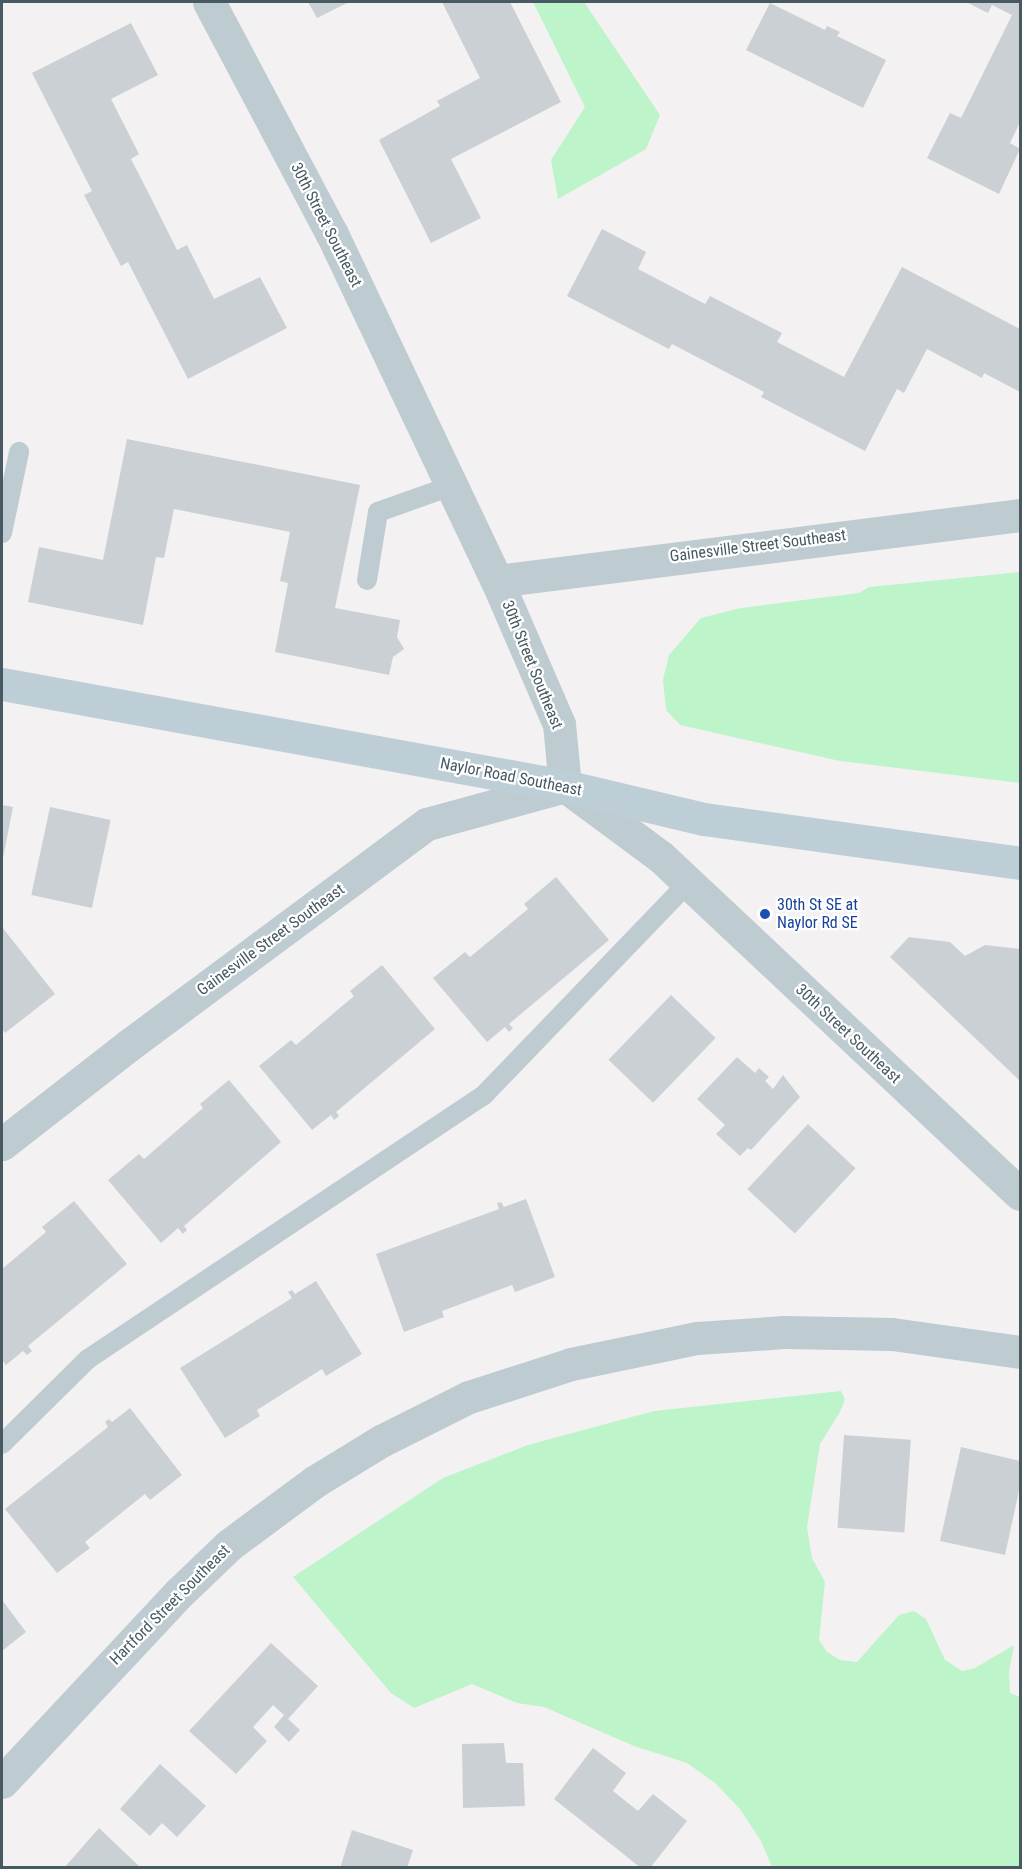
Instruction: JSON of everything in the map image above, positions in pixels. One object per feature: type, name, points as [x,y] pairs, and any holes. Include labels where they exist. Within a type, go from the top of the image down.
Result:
[{"type":"main road","name":"Naylor Road Southeast","points":[[2,684],[565,786],[724,823],[1020,863]]},
{"type":"street","name":"30th Street Southeast","points":[[209,2],[332,234],[497,581],[559,724],[565,786],[661,857],[687,884],[1020,1194]]},
{"type":"street","name":"Gainesville Street Southeast","points":[[497,581],[1020,515]]},
{"type":"street","name":"Gainesville Street Southeast","points":[[2,1144],[129,1045],[428,824],[565,786]]},
{"type":"street","name":"Hartford Street Southeast","points":[[2,1782],[178,1593],[229,1545],[314,1482],[381,1441],[469,1397],[592,1358],[654,1344],[719,1336],[784,1332],[892,1334],[1020,1352]]},
{"type":"lane","points":[[2,534],[19,452]]},
{"type":"lane","points":[[367,580],[378,512],[451,486]]},
{"type":"lane","points":[[2,1444],[88,1359],[483,1096],[687,884]]},
{"type":"green space","points":[[533,2],[584,2],[660,115],[646,149],[558,199],[551,160],[585,107]]},
{"type":"green space","points":[[1020,572],[1020,783],[840,761],[680,725],[666,710],[663,680],[669,655],[701,618],[741,608],[859,593],[869,587]]},
{"type":"green space","points":[[841,1391],[845,1399],[840,1412],[820,1444],[807,1527],[812,1558],[825,1582],[819,1640],[827,1652],[840,1660],[857,1662],[899,1615],[914,1611],[926,1619],[945,1660],[962,1671],[975,1668],[1014,1645],[1009,1672],[1010,1693],[1020,1697],[1020,1867],[772,1867],[761,1841],[740,1809],[715,1783],[687,1763],[634,1746],[544,1707],[517,1703],[472,1684],[414,1708],[391,1693],[293,1577],[443,1478],[528,1445],[654,1411]]},
{"type":"building","points":[[308,2],[349,2],[317,18]]},
{"type":"building","points":[[442,2],[510,2],[561,102],[451,159],[481,218],[431,243],[379,140],[440,106],[437,101],[480,78]]},
{"type":"building","points":[[966,2],[1020,2],[1020,122],[1010,143],[1020,149],[999,194],[927,158],[950,113],[961,118],[1012,15],[992,5],[988,13]]},
{"type":"building","points":[[770,3],[825,30],[827,26],[840,32],[837,36],[886,60],[863,108],[746,50]]},
{"type":"building","points":[[131,23],[158,75],[111,99],[139,154],[131,159],[177,250],[187,245],[214,299],[260,277],[287,328],[188,379],[128,262],[121,266],[84,195],[92,191],[32,73]]},
{"type":"building","points":[[602,229],[646,252],[638,269],[705,304],[710,296],[782,333],[777,342],[844,377],[902,267],[1020,329],[1020,392],[984,373],[982,378],[927,349],[904,393],[897,389],[865,451],[761,397],[764,392],[672,344],[669,349],[567,296]]},
{"type":"building","points":[[127,439],[360,485],[335,608],[400,620],[397,637],[404,649],[393,657],[389,675],[275,652],[288,583],[280,581],[290,532],[174,509],[164,558],[156,557],[143,625],[28,602],[39,547],[103,560]]},
{"type":"building","points":[[2,805],[13,807],[3,858],[2,858]]},
{"type":"building","points":[[50,807],[111,820],[92,908],[31,895]]},
{"type":"building","points":[[556,877],[609,940],[509,1024],[513,1028],[509,1032],[505,1027],[487,1042],[433,978],[465,952],[470,957],[528,909],[524,904]]},
{"type":"building","points":[[2,927],[55,994],[5,1033],[2,1028]]},
{"type":"building","points":[[909,937],[950,942],[965,956],[985,945],[1020,949],[1020,1081],[890,957]]},
{"type":"building","points":[[382,965],[435,1029],[336,1112],[339,1116],[334,1120],[331,1115],[312,1130],[259,1066],[291,1040],[296,1045],[354,996],[350,991]]},
{"type":"building","points":[[671,995],[716,1038],[653,1103],[608,1060]]},
{"type":"building","points":[[737,1057],[755,1073],[759,1068],[769,1077],[765,1081],[773,1089],[783,1075],[800,1097],[751,1150],[748,1148],[740,1156],[716,1134],[725,1125],[697,1099]]},
{"type":"building","points":[[229,1080],[281,1142],[184,1226],[187,1230],[183,1234],[178,1228],[161,1243],[108,1180],[139,1154],[144,1159],[203,1108],[200,1104]]},
{"type":"building","points":[[808,1124],[856,1168],[795,1233],[747,1189]]},
{"type":"building","points":[[526,1199],[555,1277],[515,1292],[512,1285],[442,1311],[444,1317],[404,1332],[376,1254],[499,1209],[497,1203],[501,1202],[504,1207]]},
{"type":"building","points":[[74,1201],[127,1264],[28,1346],[32,1351],[27,1355],[23,1351],[6,1365],[2,1360],[2,1269],[46,1232],[42,1227]]},
{"type":"building","points":[[316,1281],[362,1354],[326,1376],[322,1369],[257,1410],[260,1416],[225,1438],[180,1368],[292,1298],[288,1292],[292,1290],[295,1294]]},
{"type":"building","points":[[130,1408],[182,1475],[150,1500],[145,1494],[85,1542],[90,1548],[57,1573],[5,1509],[108,1427],[105,1422],[109,1419],[112,1422]]},
{"type":"building","points":[[844,1435],[911,1440],[904,1532],[838,1528]]},
{"type":"building","points":[[961,1447],[1020,1461],[1020,1486],[1005,1555],[940,1541]]},
{"type":"building","points":[[2,1600],[26,1632],[2,1651]]},
{"type":"building","points":[[271,1643],[318,1686],[288,1719],[300,1730],[289,1742],[274,1727],[284,1715],[273,1705],[253,1727],[267,1741],[236,1774],[189,1731]]},
{"type":"building","points":[[504,1743],[506,1763],[523,1763],[525,1806],[463,1808],[462,1744]]},
{"type":"building","points":[[593,1748],[626,1773],[613,1791],[638,1811],[653,1794],[687,1821],[650,1868],[641,1868],[554,1799]]},
{"type":"building","points":[[160,1764],[206,1806],[177,1837],[162,1823],[150,1836],[120,1809]]},
{"type":"building","points":[[99,1828],[141,1868],[64,1868]]},
{"type":"building","points":[[352,1830],[413,1850],[407,1868],[340,1868]]},
{"type":"place","name":"30th St SE at Naylor Rd SE","points":[[765,914]]}]
